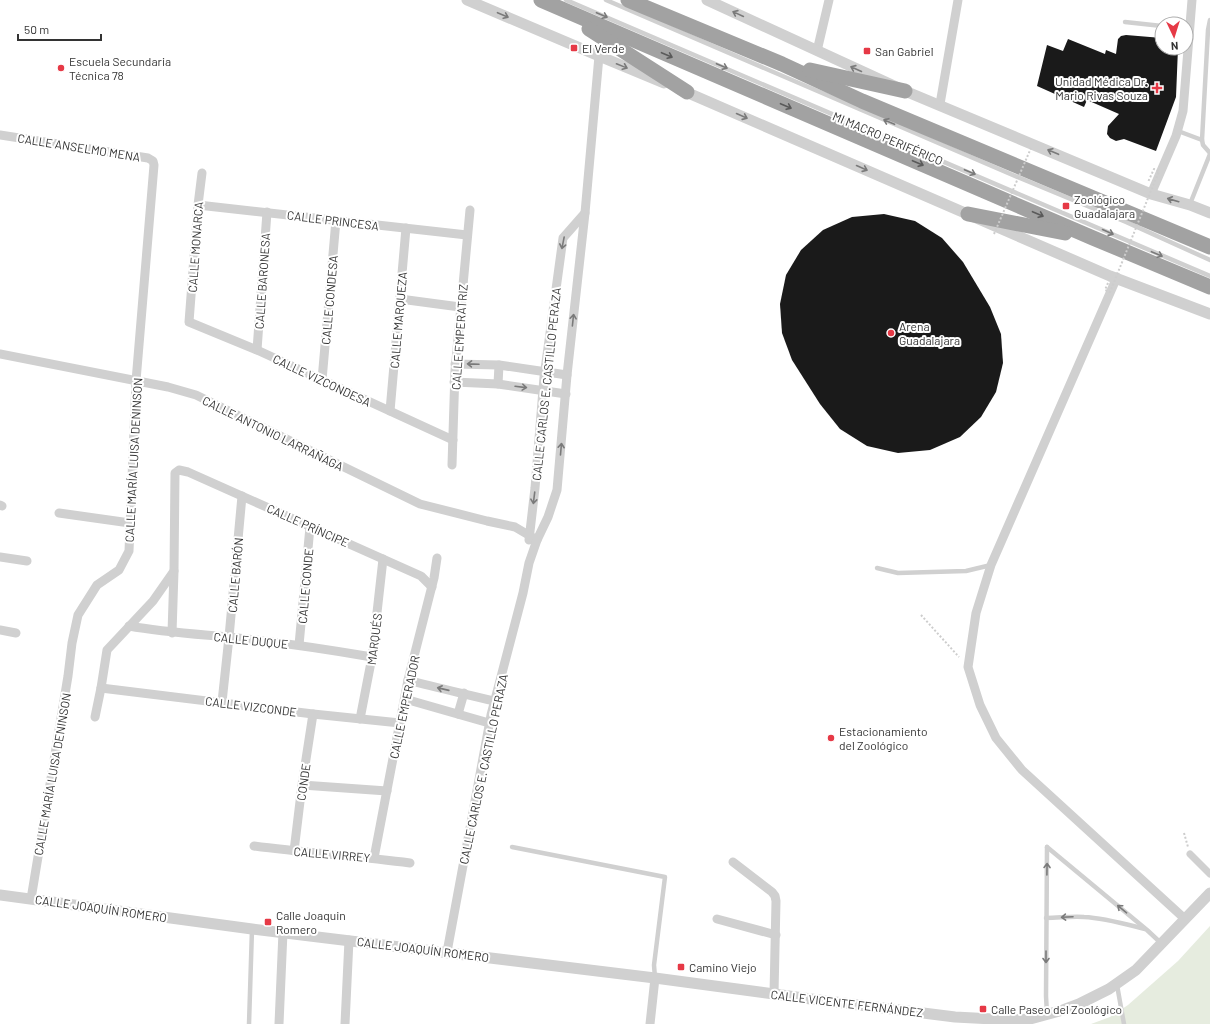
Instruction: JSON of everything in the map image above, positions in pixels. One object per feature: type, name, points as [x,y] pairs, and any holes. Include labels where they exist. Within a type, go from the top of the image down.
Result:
[{"type":"highway","points":[[628,0],[782,64],[862,101],[1210,247]]},
{"type":"highway","points":[[554,2],[687,92]]},
{"type":"highway","points":[[554,2],[1093,238],[1210,287]]},
{"type":"highway","points":[[782,64],[905,90]]},
{"type":"highway","points":[[968,214],[1093,238]]},
{"type":"street","points":[[467,0],[687,92],[1110,276],[1112,280],[1210,314]]},
{"type":"street","points":[[707,0],[721,3],[817,51],[905,90],[1152,194],[1190,205],[1210,213]]},
{"type":"street","points":[[817,51],[829,0]]},
{"type":"street","points":[[940,104],[958,0]]},
{"type":"street","points":[[1190,16],[1192,0]]},
{"type":"street","name":"CALLE CARLOS E. CASTILLO PERAZA","points":[[533,538],[548,516],[557,490],[599,56]]},
{"type":"street","points":[[1152,194],[1178,131],[1183,111],[1186,56]]},
{"type":"street","name":"CALLE ANSELMO MENA","points":[[0,135],[148,158],[153,161],[154,165]]},
{"type":"street","name":"CALLE MARÍA LUISA DENINSON","points":[[31,899],[68,676],[72,643],[78,615],[97,585],[119,570],[129,551],[136,381],[154,165]]},
{"type":"street","name":"CALLE MONARCA","points":[[189,322],[198,204],[202,173]]},
{"type":"street","name":"CALLE PRINCESA","points":[[198,204],[467,235]]},
{"type":"street","name":"CALLE EMPERATRIZ","points":[[452,464],[455,364],[470,210]]},
{"type":"street","name":"CALLE BARONESA","points":[[257,350],[267,212]]},
{"type":"street","name":"CALLE CARLOS E. CASTILLO PERAZA","points":[[447,952],[494,701],[523,593],[529,563],[533,538],[535,488],[545,371],[563,238],[585,213]]},
{"type":"street","name":"CALLE CONDESA","points":[[322,380],[336,220]]},
{"type":"street","name":"CALLE MARQUEZA","points":[[390,412],[406,228]]},
{"type":"street","points":[[1112,280],[991,565],[976,613],[968,667],[980,705],[996,738],[1022,770],[1185,919]]},
{"type":"street","points":[[400,299],[460,307]]},
{"type":"street","name":"CALLE VIZCONDESA","points":[[189,322],[257,350],[453,440]]},
{"type":"street","name":"CALLE ANTONIO LARRAÑAGA","points":[[0,354],[168,387],[196,395],[420,504],[515,527],[533,538]]},
{"type":"street","points":[[455,364],[499,366],[567,375]]},
{"type":"street","points":[[498,384],[499,366]]},
{"type":"street","points":[[454,382],[498,384],[566,394]]},
{"type":"street","name":"CALLE PRÍNCIPE","points":[[174,571],[175,473],[179,470],[188,472],[421,576],[432,587]]},
{"type":"street","name":"CALLE BARÓN","points":[[222,702],[242,496]]},
{"type":"street","points":[[59,513],[130,523]]},
{"type":"street","name":"CALLE CONDE","points":[[299,645],[310,526]]},
{"type":"street","points":[[0,556],[27,561]]},
{"type":"street","name":"CALLE EMPERADOR","points":[[374,858],[408,680],[432,587],[437,558]]},
{"type":"street","name":"MARQUÉS","points":[[360,718],[372,657],[383,559]]},
{"type":"street","points":[[95,718],[102,688],[107,650],[152,601],[174,571]]},
{"type":"street","points":[[172,632],[174,571]]},
{"type":"street","name":"CALLE DUQUE","points":[[129,626],[299,645],[372,657]]},
{"type":"street","points":[[0,630],[16,633]]},
{"type":"street","points":[[408,680],[442,690],[464,693],[494,701]]},
{"type":"street","name":"CALLE VIZCONDE","points":[[102,688],[313,714],[400,723]]},
{"type":"street","points":[[458,714],[464,693]]},
{"type":"street","points":[[405,699],[490,723]]},
{"type":"street","name":"CONDE","points":[[294,851],[313,714]]},
{"type":"street","points":[[302,785],[387,791]]},
{"type":"street","name":"CALLE VIRREY","points":[[254,846],[410,863]]},
{"type":"street","points":[[1190,854],[1210,874]]},
{"type":"street","points":[[733,862],[772,892],[775,896],[776,935],[774,994]]},
{"type":"street","name":"CALLE VICENTE FERNÁNDEZ","points":[[655,978],[977,1021],[995,1022],[1018,1020],[1047,1015],[1079,1004],[1117,984],[1136,970],[1210,893]]},
{"type":"street","name":"CALLE JOAQUÍN ROMERO","points":[[0,896],[252,929],[655,978]]},
{"type":"street","points":[[717,919],[776,935]]},
{"type":"street","points":[[279,1024],[283,932]]},
{"type":"street","points":[[345,1024],[349,940]]},
{"type":"street","points":[[650,1024],[655,978]]},
{"type":"lane","name":"MI MACRO PERIFÉRICO","points":[[606,0],[1015,176],[1126,222],[1210,260]]},
{"type":"lane","name":"MI MACRO PERIFÉRICO","points":[[554,2],[1210,276]]},
{"type":"lane","points":[[1190,205],[1210,153],[1202,140],[1208,30],[1210,20]]},
{"type":"lane","points":[[1125,22],[1154,25]]},
{"type":"lane","points":[[1178,131],[1202,140]]},
{"type":"lane","points":[[877,568],[898,573],[966,571],[991,565]]},
{"type":"lane","points":[[512,847],[665,877],[654,965],[655,978]]},
{"type":"lane","points":[[1047,1015],[1047,847],[1162,944]]},
{"type":"lane","points":[[1046,918],[1094,918],[1147,930]]},
{"type":"lane","points":[[249,1024],[252,929]]},
{"type":"lane","points":[[1117,984],[1124,1024]]},
{"type":"path","points":[[994,234],[1031,148]]},
{"type":"path","points":[[1112,280],[1105,290],[1110,292],[1159,171],[1154,169],[1148,182]]},
{"type":"path","points":[[921,615],[968,667]]},
{"type":"path","points":[[1184,833],[1190,854]]},
{"type":"shaded area","points":[[1210,926],[1210,1024],[1091,1024],[1110,1017],[1128,1005],[1178,961]]},
{"type":"building","points":[[1126,35],[1154,37],[1154,56],[1178,56],[1176,97],[1156,151],[1124,139],[1116,141],[1110,138],[1107,134],[1108,126],[1119,114],[1087,100],[1084,107],[1037,86],[1047,45],[1063,51],[1068,39],[1105,54],[1106,50],[1116,54],[1118,39],[1121,36]]},
{"type":"building","name":"Arena Guadalajara","points":[[884,214],[915,221],[942,238],[963,262],[990,307],[1001,334],[1003,363],[996,392],[981,417],[960,437],[930,450],[898,453],[867,446],[840,429],[820,404],[792,360],[782,333],[780,304],[786,275],[801,250],[823,230],[852,217]]},
{"type":"place","name":"El Verde","points":[[574,48]]},
{"type":"place","name":"San Gabriel","points":[[867,51]]},
{"type":"place","name":"Escuela Secundaria Técnica 78","points":[[61,68]]},
{"type":"place","name":"Unidad Médica Dr. Mario Rivas Souza","points":[[1157,88]]},
{"type":"place","name":"Zoológico Guadalajara","points":[[1066,206]]},
{"type":"place","name":"Arena Guadalajara","points":[[891,333]]},
{"type":"place","name":"Estacionamiento del Zoológico","points":[[831,738]]},
{"type":"place","name":"Calle Joaquin Romero","points":[[268,922]]},
{"type":"place","name":"Camino Viejo","points":[[681,967]]},
{"type":"place","name":"Calle Paseo del Zoológico","points":[[983,1009]]}]
